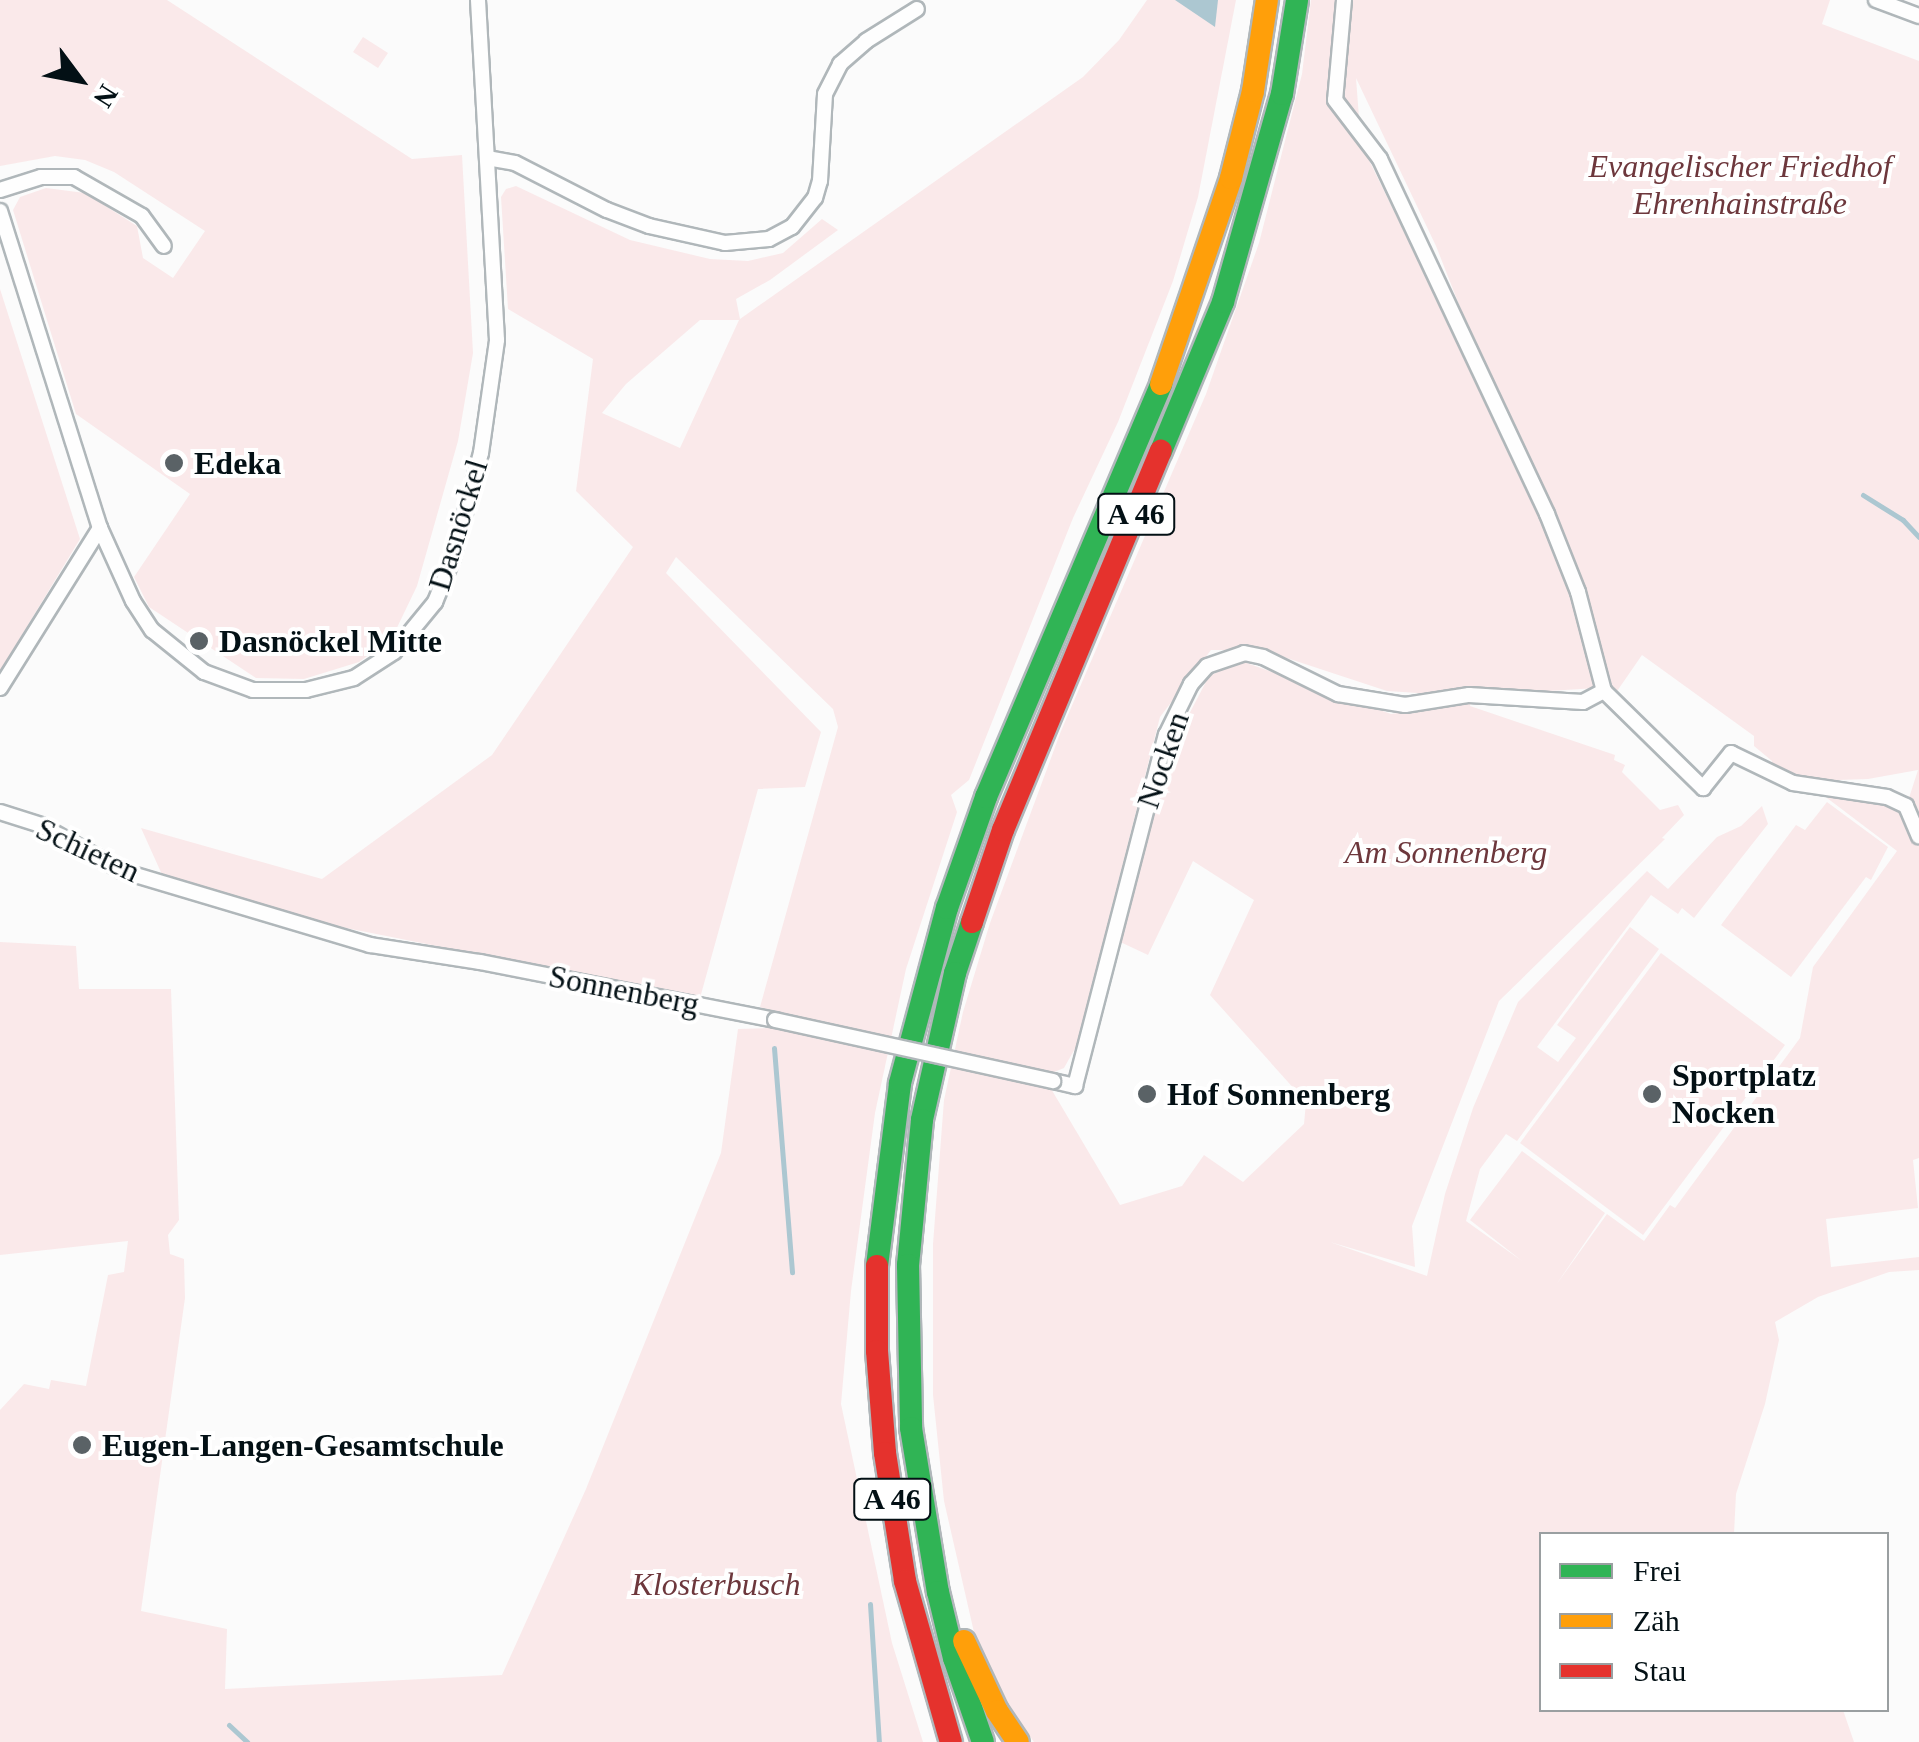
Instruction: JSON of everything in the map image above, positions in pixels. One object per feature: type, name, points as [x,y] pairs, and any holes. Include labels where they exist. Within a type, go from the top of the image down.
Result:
[{"type":"highway","name":"A 46","points":[[951,1742],[904,1581],[885,1452],[877,1351],[877,1250],[900,1082],[947,908],[986,798],[1150,412],[1194,297],[1231,178],[1252,91],[1267,0]]},
{"type":"highway","name":"A 46","points":[[984,1742],[954,1658],[915,1464],[907,1354],[912,1195],[932,1065],[955,973],[1002,830],[1223,302],[1282,94],[1297,0]]},
{"type":"highway","points":[[938,1592],[997,1711],[1018,1742]]},
{"type":"street","name":"Dasnöckel","points":[[0,211],[100,528],[133,601],[152,630],[185,660],[228,683],[272,692],[306,690],[354,678],[394,652],[435,602],[482,453],[497,340],[478,0]]},
{"type":"street","points":[[1344,0],[1335,100],[1380,159],[1548,514],[1578,592],[1604,691],[1703,788],[1732,753],[1793,783],[1887,796],[1906,806],[1919,836]]},
{"type":"street","points":[[1876,0],[1919,16]]},
{"type":"street","points":[[487,158],[515,163],[606,210],[648,226],[725,243],[769,239],[792,227],[815,198],[822,161],[825,94],[840,64],[866,41],[917,9]]},
{"type":"street","points":[[0,190],[41,177],[74,177],[142,216],[164,246]]},
{"type":"street","points":[[0,688],[100,528]]},
{"type":"street","name":"Nocken","points":[[1075,1086],[1166,735],[1192,684],[1207,666],[1244,653],[1263,657],[1338,694],[1405,705],[1470,695],[1583,702],[1604,691]]},
{"type":"street","name":"Schieten","points":[[0,812],[40,825],[122,871],[176,888]]},
{"type":"street","name":"Sonnenberg","points":[[176,888],[370,945],[775,1020],[1075,1086]]},
{"type":"green space","points":[[0,0],[167,0],[412,159],[462,155],[473,353],[458,441],[417,586],[392,638],[359,662],[304,679],[256,678],[149,607],[134,577],[190,494],[76,414],[13,210],[20,197],[46,188],[85,193],[137,226],[143,258],[173,278],[205,231],[114,172],[85,160],[55,156],[0,166]]},
{"type":"green space","name":"Klosterbusch","points":[[1147,0],[1236,0],[1198,197],[1173,281],[969,780],[951,795],[957,812],[906,969],[875,1113],[851,1291],[841,1404],[892,1643],[923,1742],[0,1742],[0,1410],[24,1384],[49,1389],[51,1380],[86,1386],[108,1275],[124,1272],[128,1241],[0,1255],[0,942],[76,946],[79,989],[171,989],[179,1220],[168,1235],[170,1254],[184,1259],[185,1298],[141,1611],[227,1629],[225,1689],[502,1675],[586,1489],[721,1153],[738,1029],[773,1028],[777,1013],[760,1007],[838,727],[833,709],[676,557],[666,573],[821,732],[805,787],[758,789],[700,998],[346,928],[164,879],[141,828],[322,879],[492,755],[633,547],[576,491],[593,359],[508,309],[501,197],[506,189],[516,186],[630,240],[710,259],[748,261],[783,253],[822,219],[838,230],[770,280],[736,299],[740,319],[1083,77],[1119,40]],"holes":[[[700,320],[739,320],[680,448],[602,413],[626,384]]]},
{"type":"green space","points":[[1311,0],[1830,0],[1822,24],[1919,61],[1919,1158],[1913,1160],[1918,1208],[1826,1219],[1831,1267],[1919,1257],[1919,1270],[1889,1272],[1818,1297],[1775,1322],[1779,1340],[1765,1404],[1736,1494],[1734,1532],[1539,1532],[1539,1712],[1844,1712],[1854,1742],[1034,1742],[991,1681],[976,1641],[944,1501],[933,1395],[933,1244],[944,1100],[963,1012],[990,923],[1061,731],[1206,394],[1259,243],[1302,74]],"holes":[[[1356,78],[1436,246],[1482,363],[1556,524],[1613,697],[1642,655],[1754,736],[1754,746],[1772,761],[1773,768],[1807,781],[1868,779],[1918,770],[1908,801],[1827,798],[1897,851],[1813,967],[1800,1038],[1675,1208],[1670,1205],[1644,1241],[1607,1214],[1556,1285],[1605,1213],[1522,1151],[1470,1220],[1522,1261],[1466,1221],[1480,1169],[1506,1134],[1517,1141],[1659,949],[1630,927],[1557,1025],[1576,1038],[1558,1062],[1537,1047],[1651,895],[1678,914],[1682,908],[1694,918],[1768,824],[1762,806],[1741,826],[1717,837],[1668,889],[1647,871],[1518,1002],[1473,1108],[1445,1194],[1427,1276],[1330,1242],[1415,1267],[1412,1226],[1499,1001],[1665,839],[1662,838],[1684,815],[1678,805],[1660,810],[1622,772],[1625,765],[1614,760],[1615,755],[1470,706],[1471,703],[1391,714],[1241,661],[1209,676],[1174,743],[1116,940],[1148,955],[1193,861],[1254,900],[1210,995],[1306,1102],[1304,1124],[1243,1182],[1204,1155],[1182,1186],[1120,1205],[1050,1087],[1054,1072],[1064,1068],[1077,1045],[1160,717],[1211,650],[1262,650],[1387,691],[1464,696],[1597,688],[1576,594],[1545,518],[1361,144]]]},
{"type":"green space","points":[[363,37],[388,53],[378,68],[353,52]]},
{"type":"green space","points":[[0,289],[80,539],[0,671]]},
{"type":"green space","points":[[1827,802],[1888,847],[1871,880],[1866,877],[1791,977],[1721,925],[1796,825],[1805,830]]},
{"type":"green space","name":"Sportplatz Nocken","points":[[1661,953],[1785,1045],[1643,1235],[1520,1143]]},
{"type":"water","points":[[1175,0],[1218,0],[1215,27]]},
{"type":"waterway","points":[[1863,495],[1903,520],[1919,537]]},
{"type":"waterway","points":[[774,1048],[792,1272]]},
{"type":"waterway","points":[[870,1604],[879,1742]]},
{"type":"waterway","points":[[229,1725],[247,1742]]},
{"type":"traffic: fast","points":[[1161,451],[1223,302],[1282,94],[1297,0]]},
{"type":"traffic: fast","points":[[877,1266],[900,1083],[947,908],[986,797],[1161,384]]},
{"type":"traffic: fast","points":[[972,922],[955,973],[922,1120],[908,1265],[911,1428],[938,1592],[954,1658],[983,1742]]},
{"type":"traffic: slow","points":[[1161,384],[1231,178],[1253,91],[1267,0]]},
{"type":"traffic: slow","points":[[964,1641],[997,1711],[1018,1742]]},
{"type":"traffic: jam","points":[[972,922],[1003,830],[1161,451]]},
{"type":"traffic: jam","points":[[877,1266],[877,1351],[885,1453],[905,1581],[951,1742]]},
{"type":"place","name":"Edeka","points":[[174,463]]},
{"type":"place","name":"Dasnöckel Mitte","points":[[199,641]]},
{"type":"place","name":"Hof Sonnenberg","points":[[1147,1094]]},
{"type":"place","name":"Sportplatz Nocken","points":[[1652,1094]]},
{"type":"place","name":"Eugen-Langen-Gesamtschule","points":[[82,1445]]},
{"type":"park label","name":"Evangelischer Friedhof Ehrenhainstraße","points":[[1740,186]]},
{"type":"park label","name":"Am Sonnenberg","points":[[1446,852]]}]
